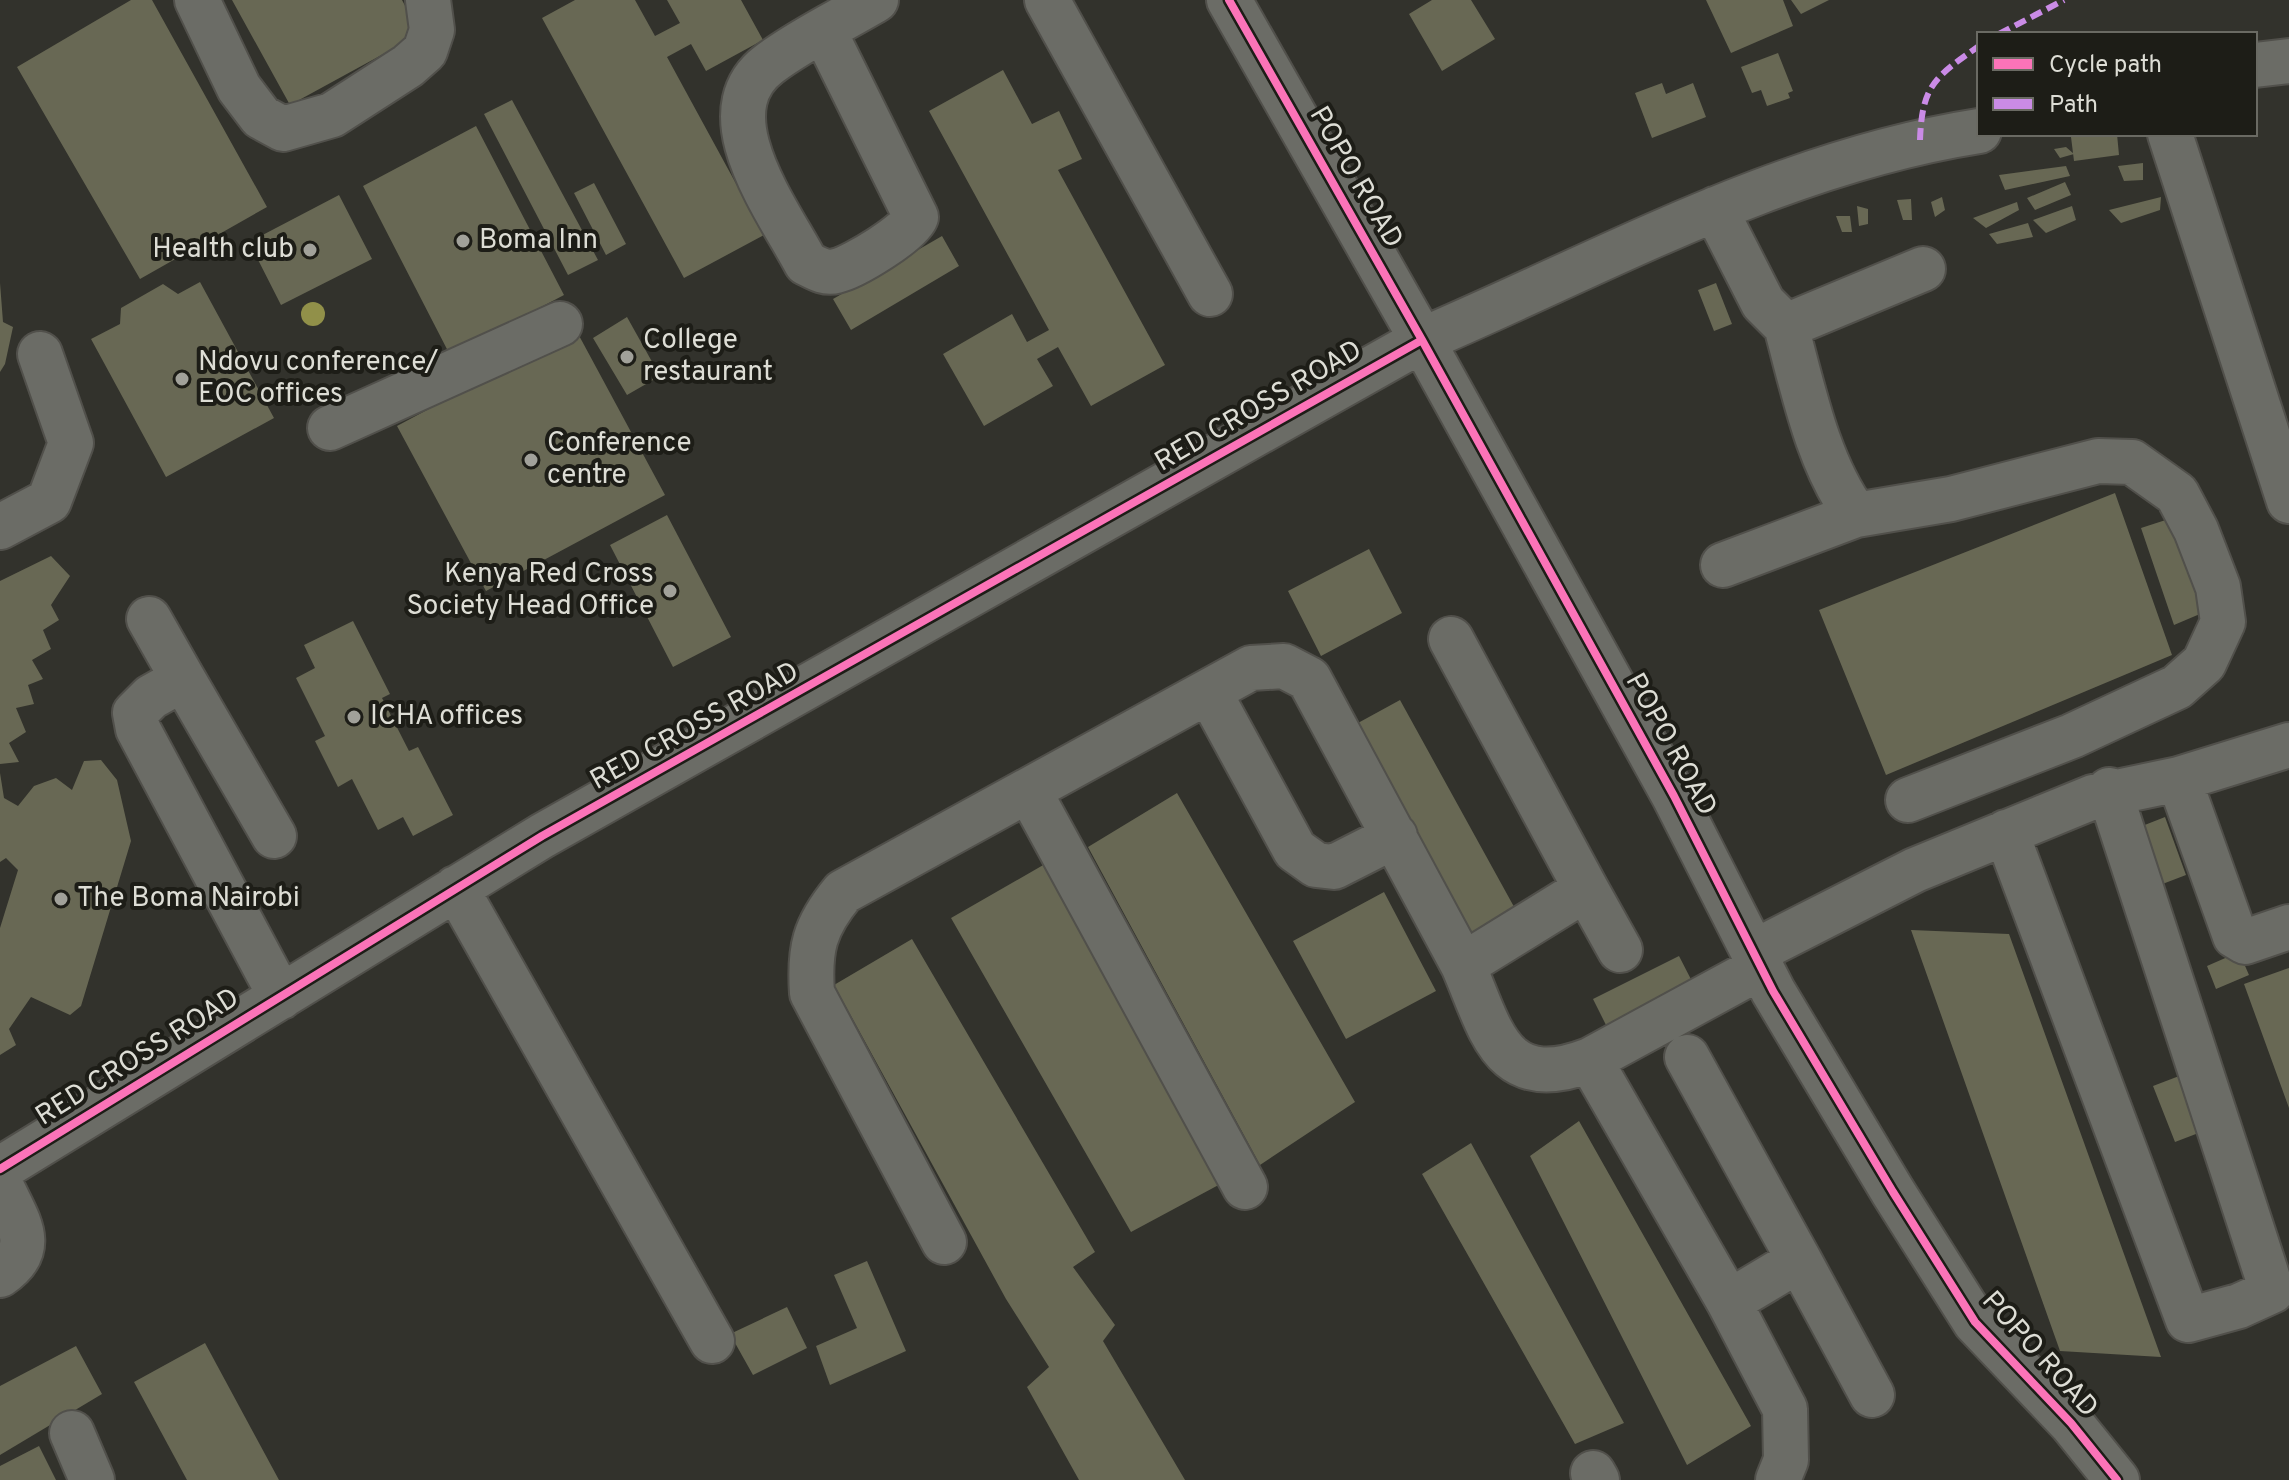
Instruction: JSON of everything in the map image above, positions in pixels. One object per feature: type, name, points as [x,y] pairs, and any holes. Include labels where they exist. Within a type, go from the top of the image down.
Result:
[{"type":"street","points":[[197,0],[239,88],[261,117],[283,129],[332,115],[408,66],[425,51],[432,30],[428,0]]},
{"type":"street","points":[[824,31],[916,217],[907,231],[838,271],[822,272],[806,263],[762,181],[748,153],[741,114],[748,87],[768,65],[824,31],[876,0]]},
{"type":"street","points":[[1047,0],[1210,294]]},
{"type":"street","name":"POPO ROAD","points":[[1229,0],[1422,340],[1674,796],[1758,959],[1877,1165],[1975,1322],[2071,1423],[2117,1480]]},
{"type":"street","points":[[2257,65],[2289,61]]},
{"type":"street","name":"RED CROSS ROAD","points":[[0,1169],[542,836],[1422,340],[1715,209],[1795,177],[1920,140],[1977,131]]},
{"type":"street","points":[[2171,136],[2289,501]]},
{"type":"street","points":[[1715,209],[1763,303],[1786,326],[1810,413],[1842,495],[1856,515]]},
{"type":"street","points":[[1786,326],[1923,269]]},
{"type":"street","points":[[330,428],[560,324]]},
{"type":"street","points":[[0,527],[49,501],[71,443],[40,354]]},
{"type":"street","points":[[1723,565],[1856,515],[1951,499],[2098,461],[2132,462],[2177,494],[2196,530],[2218,587],[2223,622],[2204,663],[2177,687],[2072,736],[1908,800]]},
{"type":"street","points":[[149,619],[274,836]]},
{"type":"street","points":[[1451,639],[1620,950]]},
{"type":"street","points":[[944,1242],[812,993],[809,957],[822,922],[843,892],[1251,668],[1284,666],[1309,679],[1463,965],[1493,1036],[1507,1057],[1536,1071],[1553,1071],[1590,1060],[1758,959],[1915,870],[2109,790],[2179,779],[2289,745]]},
{"type":"street","points":[[183,679],[151,697],[135,713],[138,729],[281,997]]},
{"type":"street","points":[[1209,692],[1295,850],[1316,865],[1334,867],[1395,836]]},
{"type":"street","points":[[2179,779],[2235,936],[2245,942],[2289,927]]},
{"type":"street","points":[[2006,832],[2188,1320],[2239,1306],[2272,1291],[2109,790]]},
{"type":"street","points":[[1029,791],[1245,1187]]},
{"type":"street","points":[[456,888],[712,1341]]},
{"type":"street","points":[[1463,965],[1586,889]]},
{"type":"street","points":[[1687,1057],[1872,1395]]},
{"type":"street","points":[[1590,1060],[1729,1302],[1785,1409],[1786,1460],[1778,1480]]},
{"type":"street","points":[[0,1183],[24,1237],[23,1250],[17,1263],[0,1275]]},
{"type":"street","points":[[1729,1302],[1799,1260]]},
{"type":"street","points":[[72,1433],[92,1480]]},
{"type":"building","points":[[131,0],[152,0],[267,207],[140,279],[17,67]]},
{"type":"building","points":[[232,0],[402,0],[420,34],[290,105]]},
{"type":"building","points":[[575,0],[635,0],[655,36],[680,23],[667,0],[741,0],[763,40],[706,71],[691,44],[667,57],[764,235],[684,278],[542,18]]},
{"type":"building","points":[[1432,0],[1471,0],[1495,39],[1442,71],[1409,14]]},
{"type":"building","points":[[1706,0],[1783,0],[1793,26],[1731,53]]},
{"type":"building","points":[[1791,0],[1829,0],[1801,14]]},
{"type":"building","points":[[1778,53],[1793,91],[1788,93],[1790,98],[1767,106],[1761,90],[1752,93],[1741,67]]},
{"type":"building","points":[[1003,70],[1032,124],[1059,111],[1082,159],[1058,170],[1165,365],[1091,406],[1058,347],[1037,359],[1053,386],[984,426],[943,354],[1012,314],[1027,342],[1049,330],[929,111]]},
{"type":"building","points":[[1662,83],[1666,94],[1693,83],[1706,117],[1652,138],[1635,93]]},
{"type":"building","points":[[512,100],[598,260],[568,275],[484,114]]},
{"type":"building","name":"Boma Inn","points":[[476,126],[564,295],[450,355],[363,186]]},
{"type":"building","points":[[2117,136],[2119,155],[2074,161],[2071,137]]},
{"type":"building","points":[[2066,147],[2074,154],[2060,158],[2054,149]]},
{"type":"building","points":[[2143,163],[2143,180],[2124,181],[2118,166]]},
{"type":"building","points":[[2066,166],[2070,176],[2005,190],[1999,175]]},
{"type":"building","points":[[2065,182],[2071,195],[2035,210],[2027,198]]},
{"type":"building","points":[[594,183],[626,244],[606,255],[574,193]]},
{"type":"building","name":"Health club","points":[[339,195],[372,259],[281,305],[249,242]]},
{"type":"building","points":[[1942,197],[1945,210],[1935,217],[1931,202]]},
{"type":"building","points":[[2161,197],[2160,210],[2121,223],[2109,210]]},
{"type":"building","points":[[1911,199],[1912,220],[1903,220],[1897,200]]},
{"type":"building","points":[[2017,202],[2019,210],[1986,228],[1973,218]]},
{"type":"building","points":[[1857,206],[1868,209],[1868,224],[1859,226]]},
{"type":"building","points":[[2072,206],[2076,220],[2046,233],[2033,220]]},
{"type":"building","points":[[1836,216],[1850,216],[1852,232],[1842,232]]},
{"type":"building","points":[[2028,223],[2033,237],[1997,244],[1989,234]]},
{"type":"building","points":[[942,236],[959,266],[851,330],[833,299]]},
{"type":"building","name":"Ndovu conference/ EOC offices","points":[[200,282],[274,418],[166,477],[91,339],[120,324],[121,308],[163,284],[178,294]]},
{"type":"building","points":[[0,283],[3,322],[13,327],[5,364],[0,372]]},
{"type":"building","points":[[1716,283],[1732,324],[1714,331],[1698,290]]},
{"type":"building","name":"College restaurant","points":[[627,317],[660,376],[627,395],[593,338]]},
{"type":"building","name":"Conference centre","points":[[576,330],[665,495],[486,591],[397,426]]},
{"type":"building","points":[[2115,493],[2172,655],[1886,775],[1819,610]]},
{"type":"building","name":"Kenya Red Cross Society Head Office","points":[[667,515],[731,637],[673,667],[610,545]]},
{"type":"building","points":[[2178,516],[2214,608],[2174,625],[2141,528]]},
{"type":"building","points":[[1369,549],[1402,613],[1321,656],[1288,591]]},
{"type":"building","points":[[51,556],[70,576],[51,605],[59,620],[43,630],[51,649],[32,660],[43,679],[28,685],[34,704],[16,708],[26,732],[9,743],[19,762],[0,764],[0,581]]},
{"type":"building","name":"ICHA offices","points":[[353,621],[390,694],[382,698],[409,751],[418,747],[453,815],[413,836],[403,817],[378,830],[352,779],[338,787],[315,741],[325,736],[296,678],[315,668],[304,645]]},
{"type":"building","points":[[1400,700],[1518,914],[1465,943],[1347,729]]},
{"type":"building","name":"The Boma Nairobi","points":[[101,760],[117,780],[131,841],[81,1006],[70,1015],[31,997],[9,1029],[16,1045],[0,1055],[0,928],[18,870],[6,858],[0,862],[0,773],[4,798],[18,806],[34,786],[56,778],[72,790],[84,761]]},
{"type":"building","points":[[1177,793],[1355,1102],[1260,1165],[1088,847]]},
{"type":"building","points":[[2165,817],[2186,875],[2152,888],[2132,830]]},
{"type":"building","points":[[1045,864],[1226,1181],[1131,1232],[951,918]]},
{"type":"building","points":[[1384,892],[1436,991],[1346,1039],[1293,941]]},
{"type":"building","points":[[1911,930],[2009,934],[2161,1357],[2060,1351]]},
{"type":"building","points":[[912,939],[1095,1252],[1073,1267],[1115,1325],[1103,1341],[1185,1480],[1079,1480],[1027,1387],[1049,1367],[1006,1299],[834,985]]},
{"type":"building","points":[[2239,952],[2249,975],[2216,989],[2207,966]]},
{"type":"building","points":[[1679,956],[1697,991],[1611,1035],[1593,999]]},
{"type":"building","points":[[2289,968],[2289,1108],[2244,984]]},
{"type":"building","points":[[2187,1073],[2209,1129],[2175,1142],[2153,1086]]},
{"type":"building","points":[[1579,1121],[1751,1426],[1687,1465],[1530,1156]]},
{"type":"building","points":[[1471,1143],[1624,1423],[1575,1444],[1422,1174]]},
{"type":"building","points":[[867,1261],[906,1351],[830,1385],[816,1346],[857,1328],[834,1275]]},
{"type":"building","points":[[787,1307],[807,1348],[753,1375],[730,1334]]},
{"type":"building","points":[[205,1343],[279,1480],[187,1480],[134,1382]]},
{"type":"building","points":[[76,1346],[102,1394],[0,1455],[0,1386]]},
{"type":"building","points":[[39,1446],[56,1480],[0,1480],[0,1466]]},
{"type":"marked path","points":[[2003,32],[2064,0]]},
{"type":"marked path","points":[[1920,140],[1924,106],[1934,84],[1977,47]]},
{"type":"cycle path","points":[[1229,0],[1422,340],[1674,796],[1773,991],[1893,1192],[1975,1322],[2071,1423],[2117,1480]]},
{"type":"cycle path","points":[[0,1169],[542,836],[1422,340]]},
{"type":"place","name":"Boma Inn","points":[[463,241]]},
{"type":"place","name":"Health club","points":[[310,250]]},
{"type":"place","name":"College restaurant","points":[[627,357]]},
{"type":"place","name":"Ndovu conference/ EOC offices","points":[[182,379]]},
{"type":"place","name":"Conference centre","points":[[531,460]]},
{"type":"place","name":"Kenya Red Cross Society Head Office","points":[[670,591]]},
{"type":"place","name":"ICHA offices","points":[[354,717]]},
{"type":"place","name":"The Boma Nairobi","points":[[61,899]]}]
